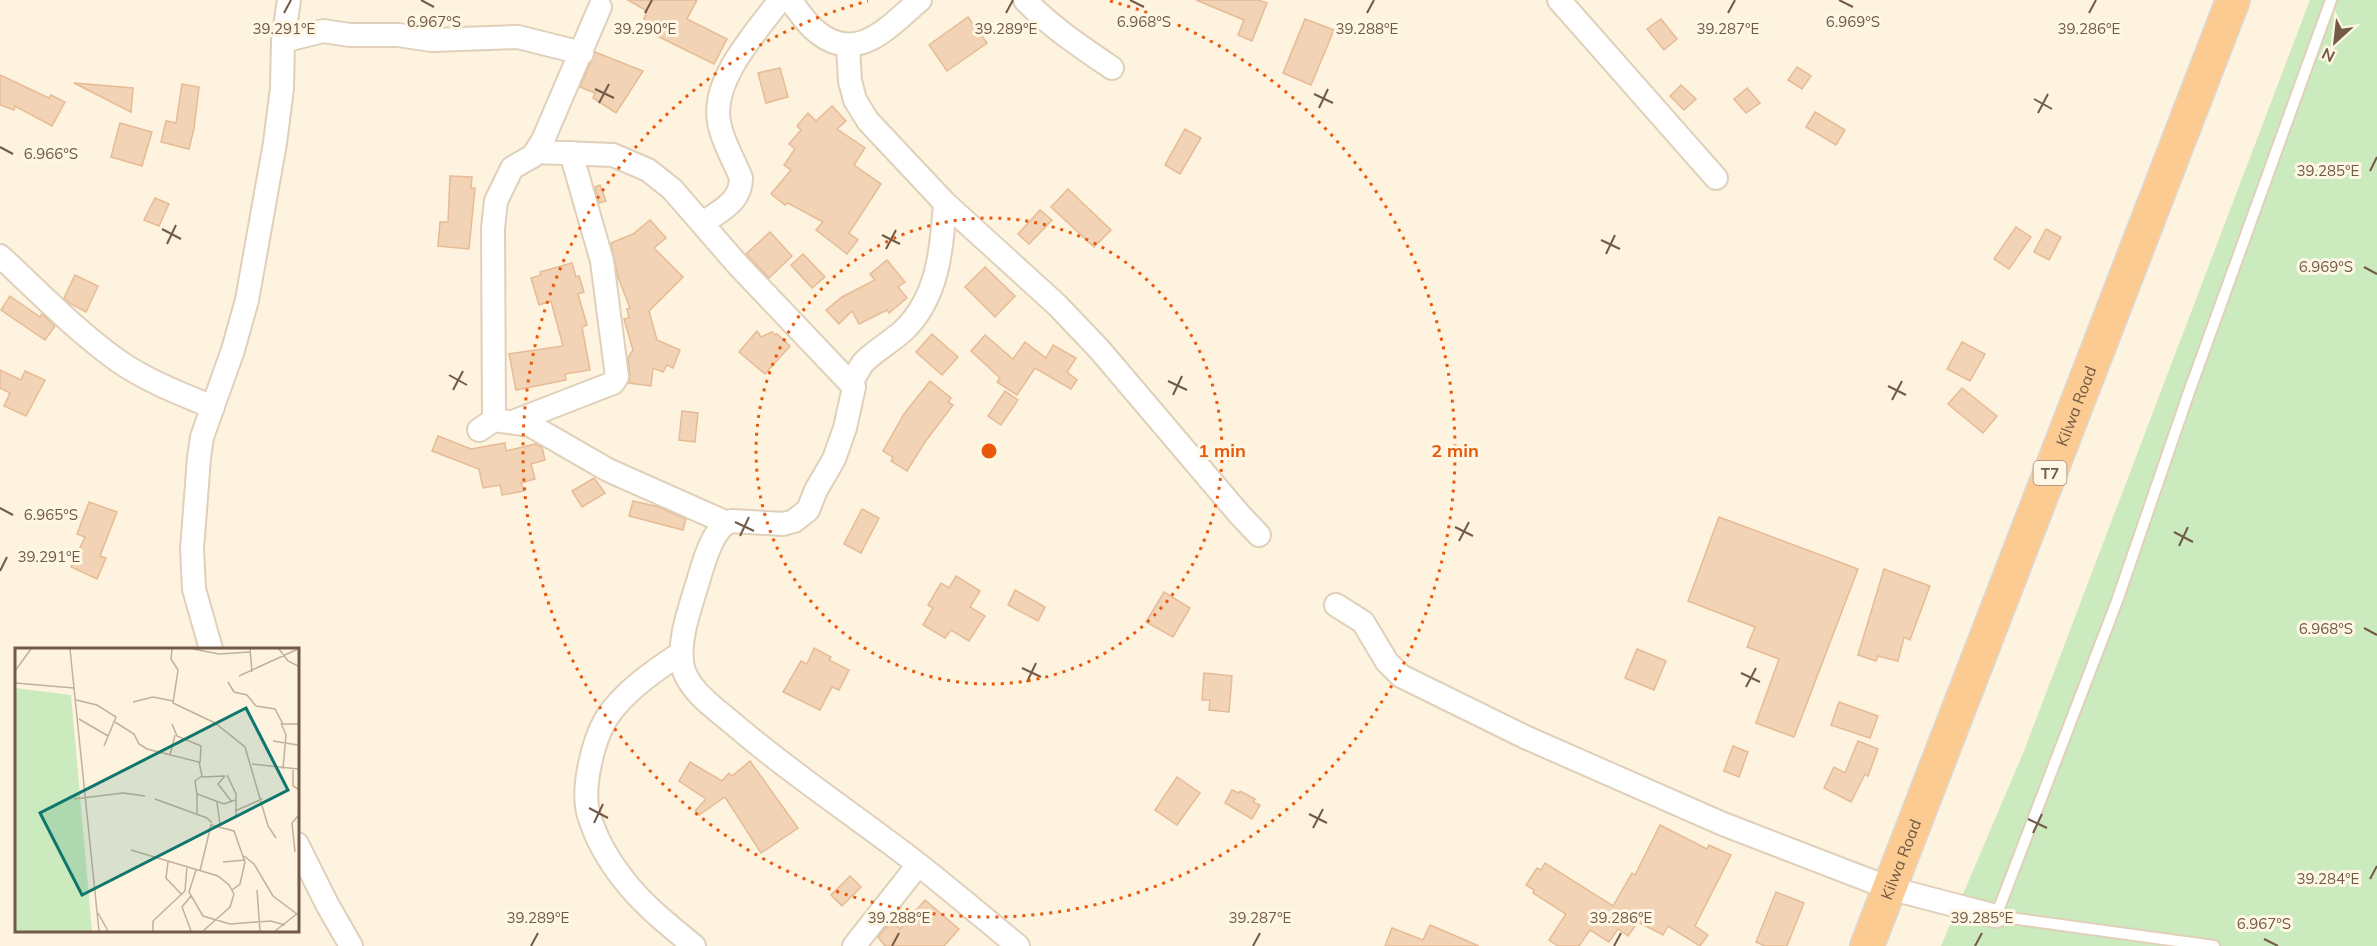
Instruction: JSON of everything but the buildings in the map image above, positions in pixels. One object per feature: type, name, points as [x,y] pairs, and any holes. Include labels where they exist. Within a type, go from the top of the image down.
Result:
[{"type":"highway","name":"Kilwa Road","points":[[1866,946],[1952,730],[2233,0]]},
{"type":"street","points":[[211,648],[194,589],[192,549],[199,458],[202,437],[233,350],[247,300],[275,143],[282,88],[283,41],[289,0]]},
{"type":"street","points":[[703,223],[737,198],[741,188],[741,178],[718,121],[720,96],[734,63],[780,0]]},
{"type":"street","points":[[790,0],[814,31],[830,42],[848,45],[872,40],[920,0]]},
{"type":"street","points":[[1025,0],[1040,16],[1112,68]]},
{"type":"street","points":[[1559,0],[1716,178]]},
{"type":"street","points":[[496,423],[493,215],[496,201],[512,168],[529,159],[536,152],[552,121],[600,7]]},
{"type":"street","points":[[283,41],[323,31],[350,35],[398,35],[432,40],[518,37],[582,53]]},
{"type":"street","points":[[848,45],[849,81],[855,100],[868,122],[945,203],[1057,305],[1099,349],[1240,516],[1259,535]]},
{"type":"street","points":[[496,423],[530,425],[608,470],[725,522],[740,520],[783,524],[794,521],[808,510],[816,490],[834,459],[845,428],[854,391],[851,383],[738,265],[672,189],[648,170],[612,155],[536,152]]},
{"type":"street","points":[[496,423],[613,383],[617,377],[602,261],[571,153]]},
{"type":"street","points":[[851,383],[864,362],[905,329],[923,309],[938,265],[945,203]]},
{"type":"street","points":[[0,256],[45,300],[118,361],[151,379],[213,407]]},
{"type":"street","points":[[725,522],[705,557],[681,653],[684,672],[694,687],[750,739],[918,865],[1018,946]]},
{"type":"street","points":[[1336,605],[1363,622],[1395,672],[1424,689],[1525,737],[1723,824],[1889,888],[1996,916]]},
{"type":"street","points":[[681,653],[626,695],[606,719],[594,746],[588,774],[588,810],[601,847],[625,882],[664,922],[694,946]]},
{"type":"street","points":[[298,846],[351,946]]},
{"type":"street","points":[[854,946],[918,865]]},
{"type":"lane","points":[[2214,946],[1996,916],[2117,601],[2189,392],[2331,0]]},
{"type":"green space","points":[[2310,0],[2377,0],[2377,946],[1941,946],[2024,751]]}]
